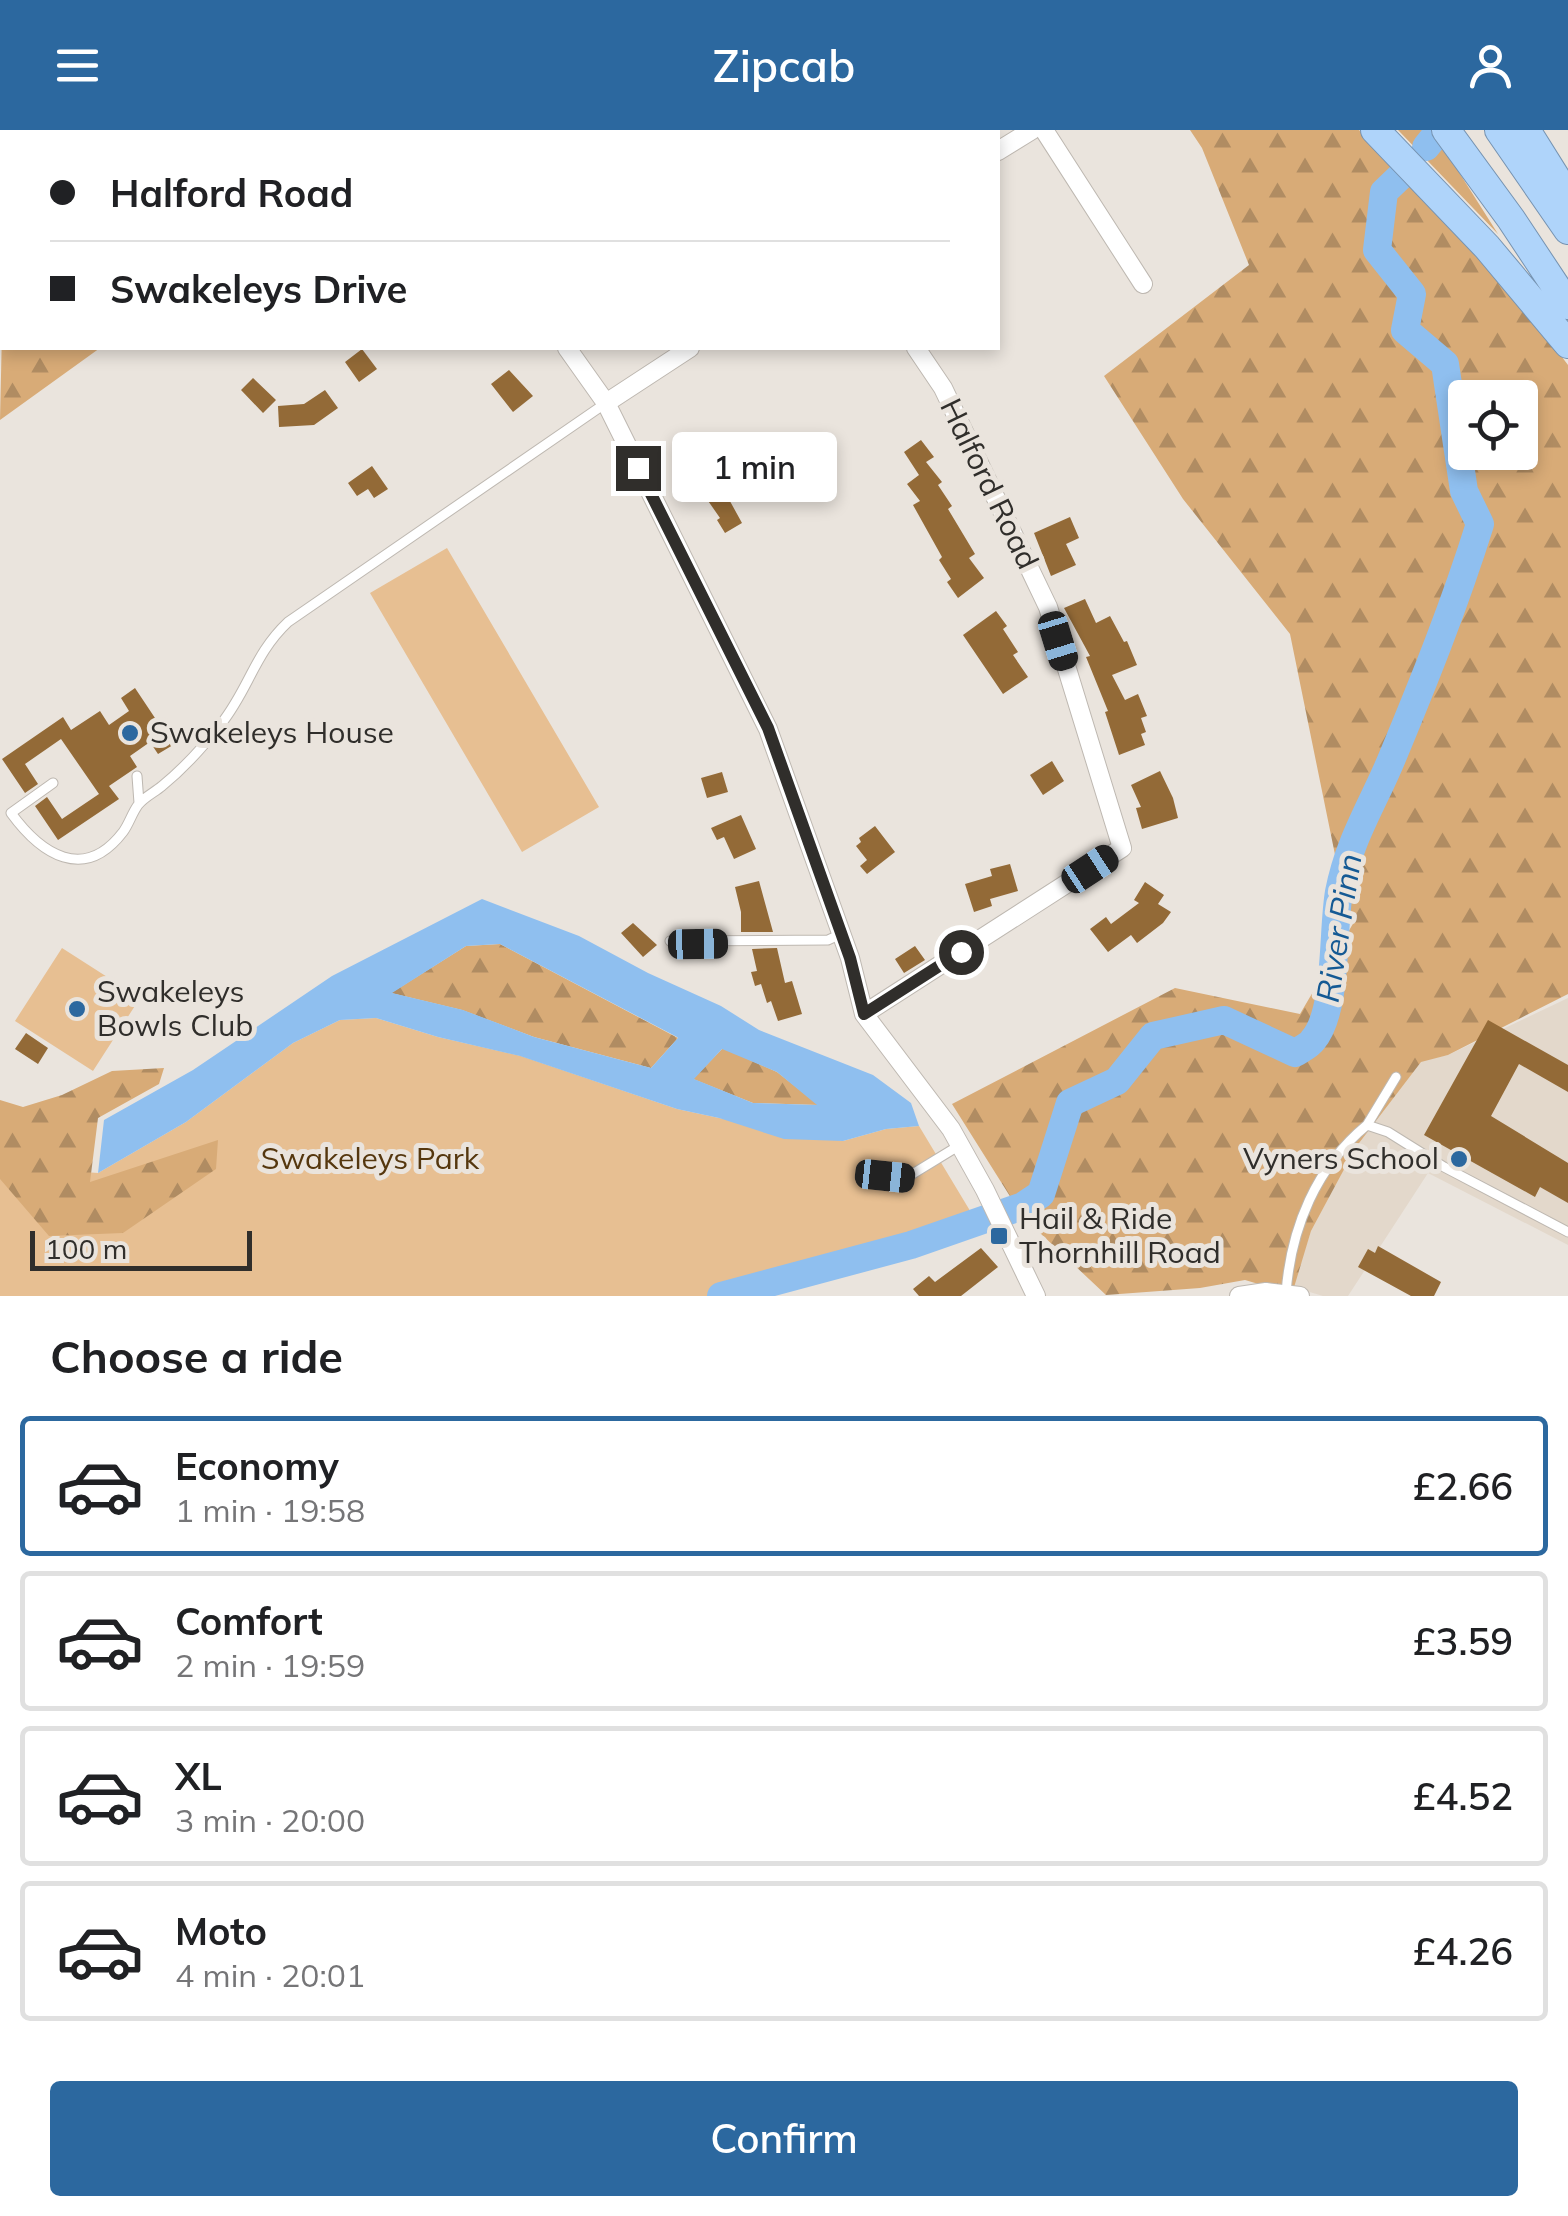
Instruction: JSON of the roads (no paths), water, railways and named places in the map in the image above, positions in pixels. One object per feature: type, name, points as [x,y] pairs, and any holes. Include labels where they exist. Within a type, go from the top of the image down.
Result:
[{"type":"highway","points":[[1375,130],[1496,257],[1568,344]]},
{"type":"highway","points":[[1446,130],[1512,219],[1568,305]]},
{"type":"highway","points":[[1498,130],[1568,230]]},
{"type":"highway","points":[[1526,130],[1568,197]]},
{"type":"street","points":[[1000,150],[1032,130]]},
{"type":"street","points":[[1044,130],[1143,284]]},
{"type":"street","points":[[568,350],[606,403],[768,728],[842,934],[864,1014],[960,1145],[1036,1296]]},
{"type":"street","points":[[606,403],[687,350]]},
{"type":"street","name":"Halford Road","points":[[864,1014],[1122,848],[1048,606],[943,388],[917,350]]},
{"type":"street","points":[[1238,1296],[1258,1292],[1293,1294]]},
{"type":"lane","points":[[53,784],[12,813],[31,839],[47,852],[68,858],[88,858],[107,848],[124,830],[139,803],[192,758],[220,726],[236,705],[268,640],[288,622],[606,403]]},
{"type":"lane","points":[[137,776],[139,803]]},
{"type":"lane","points":[[670,941],[828,940],[842,934]]},
{"type":"lane","points":[[1293,1294],[1288,1263],[1301,1219],[1321,1176],[1344,1144],[1367,1125],[1396,1077]]},
{"type":"lane","points":[[1367,1125],[1388,1132],[1444,1167],[1568,1232]]},
{"type":"lane","points":[[885,1176],[906,1178],[960,1145]]},
{"type":"water","points":[[482,899],[579,936],[721,1006],[759,1030],[873,1075],[911,1103],[919,1126],[886,1129],[843,1141],[784,1139],[677,1109],[520,1056],[376,1018],[340,1020],[293,1043],[186,1122],[98,1173],[104,1120],[193,1070],[332,976]],"holes":[[[500,944],[677,1037],[678,1038],[651,1068],[534,1037],[463,1010],[392,993],[466,946]],[[722,1049],[777,1072],[817,1105],[753,1103],[694,1079]]]},
{"type":"waterway","name":"River Pinn","points":[[1426,147],[1435,136]]},
{"type":"waterway","name":"River Pinn","points":[[721,1296],[911,1245],[1023,1206],[1041,1194],[1070,1103],[1117,1081],[1153,1036],[1224,1020],[1295,1053],[1311,1042],[1321,1027],[1330,991],[1339,892],[1349,856],[1427,671],[1480,524],[1464,491],[1445,364],[1405,330],[1412,294],[1377,250],[1384,192],[1408,169]]},
{"type":"place","name":"Swakeleys House","points":[[130,733]]},
{"type":"place","name":"Swakeleys Bowls Club","points":[[77,1009]]},
{"type":"place","name":"Vyners School","points":[[1459,1159]]},
{"type":"place","name":"Hail & Ride Thornhill Road","points":[[999,1236]]},
{"type":"park label","name":"Swakeleys Park","points":[[370,1159]]}]
